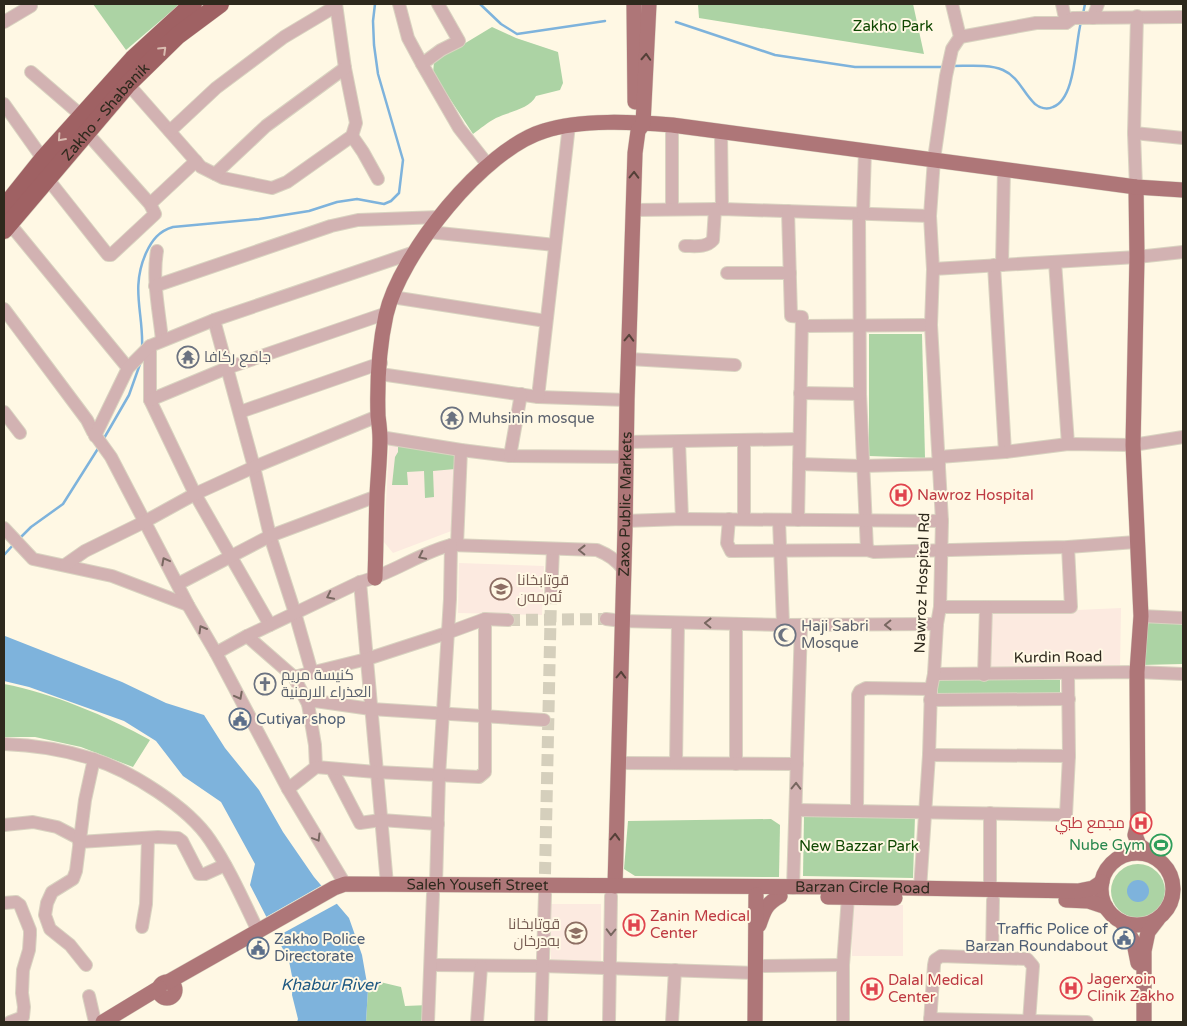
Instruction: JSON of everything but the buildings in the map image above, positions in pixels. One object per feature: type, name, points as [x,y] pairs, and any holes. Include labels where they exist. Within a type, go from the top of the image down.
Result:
[{"type":"highway","points":[[6,221],[43,159],[84,124],[133,59],[193,4]]},
{"type":"highway","name":"Zakho - Shabanik","points":[[6,221],[47,178],[84,124],[177,36],[220,4]]},
{"type":"main road","name":"Zaxo Public Markets","points":[[618,891],[618,763],[624,570],[626,400],[629,360],[634,153],[639,124],[633,33],[634,4]]},
{"type":"main road","points":[[639,124],[649,4]]},
{"type":"main road","points":[[375,578],[380,436],[378,416],[380,368],[387,313],[392,297],[415,252],[440,217],[463,190],[508,148],[531,136],[569,125],[672,125],[1136,187],[1183,190]]},
{"type":"main road","points":[[1136,187],[1137,256],[1133,445],[1136,542],[1141,616],[1137,672],[1138,823],[1135,835],[1139,845],[1164,864],[1178,881],[1174,886],[1178,898],[1148,932],[1144,951],[1144,1022]]},
{"type":"main road","points":[[1124,855],[1130,834],[1138,823]]},
{"type":"main road","points":[[1157,858],[1141,853],[1124,855],[1110,866],[1105,873],[1102,882],[1102,897],[1106,907],[1114,917],[1122,922],[1140,925],[1158,919]]},
{"type":"main road","name":"Barzan Circle Road","points":[[618,891],[756,895],[786,892],[817,882],[992,895]]},
{"type":"main road","name":"Barzan Circle Road","points":[[618,891],[786,892],[848,897],[992,895],[1083,891],[1093,888],[1102,882]]},
{"type":"main road","name":"Saleh Yousefi Street","points":[[339,889],[387,884],[435,889]]},
{"type":"main road","name":"Saleh Yousefi Street","points":[[339,889],[354,893],[545,885],[618,891]]},
{"type":"main road","points":[[103,1022],[339,889]]},
{"type":"main road","points":[[756,933],[769,902],[786,892]]},
{"type":"main road","points":[[755,1022],[756,895]]},
{"type":"main road","points":[[992,895],[1078,900],[1106,907]]},
{"type":"main road","points":[[1122,922],[1134,943],[1138,962],[1136,1022]]},
{"type":"main road","points":[[121,1022],[166,988]]},
{"type":"street","points":[[399,4],[408,38],[422,64],[459,128],[488,165]]},
{"type":"street","points":[[422,64],[441,50],[459,41],[438,4]]},
{"type":"street","points":[[952,4],[960,37],[1070,20],[1137,16],[1183,17]]},
{"type":"street","points":[[1062,4],[1070,20]]},
{"type":"street","points":[[1094,18],[1098,4]]},
{"type":"street","points":[[128,84],[201,167],[223,178],[272,188],[287,182],[352,136],[356,122],[345,68],[336,5],[276,42],[216,88],[170,131]]},
{"type":"street","points":[[4,22],[30,6]]},
{"type":"street","points":[[1136,187],[1134,133],[1137,16]]},
{"type":"street","name":"Nawroz Hospital Rd","points":[[920,889],[929,755],[930,694],[934,674],[940,607],[942,521],[931,325],[933,269],[930,216],[934,159],[946,76],[952,49],[960,37]]},
{"type":"street","points":[[215,174],[266,126],[345,68]]},
{"type":"street","points":[[31,72],[84,124],[152,207],[155,214],[111,255],[108,255],[47,178]]},
{"type":"street","points":[[4,104],[43,159]]},
{"type":"street","points":[[538,397],[569,125]]},
{"type":"street","points":[[672,125],[672,209]]},
{"type":"street","points":[[685,246],[704,246],[713,240],[719,209],[721,132]]},
{"type":"street","points":[[1134,133],[1183,138]]},
{"type":"street","points":[[352,136],[378,178]]},
{"type":"street","points":[[865,150],[861,214],[859,326],[866,550]]},
{"type":"street","points":[[152,207],[196,161]]},
{"type":"street","points":[[1004,169],[998,265],[1005,452]]},
{"type":"street","points":[[633,210],[719,209],[930,216]]},
{"type":"street","points":[[788,211],[791,316],[802,317],[798,520]]},
{"type":"street","points":[[155,286],[331,226],[358,220],[440,217]]},
{"type":"street","points":[[6,221],[130,365]]},
{"type":"street","points":[[429,232],[555,245]]},
{"type":"street","points":[[157,251],[154,266],[155,286],[162,340]]},
{"type":"street","points":[[95,435],[130,365],[148,347],[214,320],[415,252]]},
{"type":"street","points":[[933,269],[1183,252]]},
{"type":"street","points":[[1055,262],[1068,444]]},
{"type":"street","points":[[727,273],[790,273]]},
{"type":"street","points":[[392,297],[546,321]]},
{"type":"street","points":[[4,308],[87,420],[111,457],[288,789],[339,889]]},
{"type":"street","points":[[150,400],[227,368],[387,313]]},
{"type":"street","points":[[214,320],[240,412],[270,536],[312,672]]},
{"type":"street","points":[[4,322],[85,429],[95,435]]},
{"type":"street","points":[[802,326],[931,325]]},
{"type":"street","points":[[148,347],[150,400],[195,494],[270,625]]},
{"type":"street","points":[[629,360],[735,364]]},
{"type":"street","points":[[240,412],[380,368],[538,397],[626,400]]},
{"type":"street","points":[[800,393],[860,394]]},
{"type":"street","points":[[510,456],[521,394]]},
{"type":"street","points":[[4,412],[20,433]]},
{"type":"street","points":[[65,565],[85,551],[195,494],[254,467],[378,416]]},
{"type":"street","points":[[380,436],[461,450],[510,456],[626,450],[679,442],[799,439]]},
{"type":"street","points":[[799,464],[862,466],[939,460],[1068,444],[1133,445],[1183,437]]},
{"type":"street","points":[[744,440],[744,519]]},
{"type":"street","points":[[679,442],[682,518]]},
{"type":"street","points":[[428,1022],[442,714],[461,450]]},
{"type":"street","points":[[178,584],[270,536],[377,496]]},
{"type":"street","points":[[625,521],[682,518],[942,521]]},
{"type":"street","points":[[729,519],[727,543],[731,551],[866,550],[874,552],[1068,547],[1136,542]]},
{"type":"street","points":[[778,520],[783,625]]},
{"type":"street","points":[[4,528],[33,558],[112,576],[188,604]]},
{"type":"street","points":[[216,653],[247,636],[360,582],[375,578],[438,548],[453,545],[553,550],[597,550],[608,554],[624,570]]},
{"type":"street","points":[[940,607],[1071,607],[1068,547]]},
{"type":"street","points":[[551,596],[553,550]]},
{"type":"street","points":[[360,582],[387,884]]},
{"type":"street","points":[[984,675],[986,607]]},
{"type":"street","points":[[1141,616],[1183,618]]},
{"type":"street","points":[[288,789],[316,767],[439,776],[483,775],[485,772],[485,619]]},
{"type":"street","points":[[294,677],[366,659],[447,634],[485,619],[508,620]]},
{"type":"street","points":[[606,619],[783,625],[937,624]]},
{"type":"street","points":[[676,763],[678,622]]},
{"type":"street","points":[[736,624],[736,764]]},
{"type":"street","points":[[786,892],[796,810],[801,625]]},
{"type":"street","points":[[247,636],[294,677],[308,704],[315,745],[316,767]]},
{"type":"street","name":"Kurdin Road","points":[[934,674],[1137,672],[1183,674]]},
{"type":"street","points":[[796,810],[1066,815],[1069,756],[1068,674]]},
{"type":"street","points":[[857,810],[858,695],[860,690],[866,688],[930,694],[1069,699]]},
{"type":"street","points":[[308,704],[315,701],[371,709],[544,720]]},
{"type":"street","points":[[4,744],[62,751],[94,759],[115,768],[161,794],[180,808],[210,839],[266,929]]},
{"type":"street","points":[[929,755],[1069,756]]},
{"type":"street","points":[[86,965],[70,945],[50,929],[45,910],[50,895],[60,886],[73,879],[76,872],[85,800],[94,759]]},
{"type":"street","points":[[618,763],[797,764]]},
{"type":"street","points":[[332,769],[360,823],[381,820],[438,824]]},
{"type":"street","points":[[990,813],[992,957]]},
{"type":"street","points":[[4,825],[33,822],[57,828],[79,841],[158,837],[178,838],[182,841],[198,874],[205,874],[225,864]]},
{"type":"street","points":[[182,841],[199,826]]},
{"type":"street","points":[[142,927],[146,904],[148,838]]},
{"type":"street","points":[[540,1022],[545,885]]},
{"type":"street","points":[[609,1022],[610,968],[618,891]]},
{"type":"street","points":[[843,1022],[843,965],[848,897]]},
{"type":"street","points":[[4,903],[16,902],[20,905],[30,930],[29,950],[23,970],[23,1017],[10,1022]]},
{"type":"street","points":[[30,930],[47,923]]},
{"type":"street","points":[[1029,1022],[1033,972],[1030,962],[1026,959],[942,956],[935,960],[930,1021],[1029,1022],[1087,1022]]},
{"type":"street","points":[[431,965],[674,970],[843,965]]},
{"type":"street","points":[[477,1022],[481,966]]},
{"type":"street","points":[[672,1022],[674,970]]},
{"type":"street","points":[[89,996],[95,1022]]},
{"type":"shaded area","points":[[389,445],[456,452],[454,530],[393,553],[384,542]]},
{"type":"shaded area","name":"قوتابخانا ئه‌رمه‌ن","points":[[459,563],[544,566],[542,615],[458,613]]},
{"type":"shaded area","points":[[1121,608],[1120,669],[988,669],[989,614]]},
{"type":"shaded area","name":"قوتابخانا به‌درخان","points":[[551,904],[601,904],[601,962],[551,963]]},
{"type":"shaded area","points":[[852,905],[903,905],[903,956],[852,956]]},
{"type":"green space","points":[[93,4],[180,4],[126,50]]},
{"type":"green space","name":"Zakho Park","points":[[698,4],[913,4],[924,54],[699,18]]},
{"type":"green space","points":[[492,27],[516,38],[558,52],[563,83],[560,90],[536,96],[529,104],[496,118],[473,134],[433,73],[434,62]]},
{"type":"green space","points":[[869,334],[922,334],[925,458],[869,456]]},
{"type":"green space","points":[[398,446],[456,452],[455,469],[433,471],[434,497],[425,498],[424,471],[407,472],[408,485],[392,485]]},
{"type":"green space","points":[[1142,623],[1183,623],[1183,664],[1141,665]]},
{"type":"green space","points":[[938,679],[1060,680],[1060,694],[938,693]]},
{"type":"green space","points":[[4,684],[41,693],[79,706],[116,722],[150,740],[133,767],[81,747],[35,737],[4,737]]},
{"type":"green space","name":"New Bazzar Park","points":[[804,815],[915,816],[913,878],[803,876]]},
{"type":"green space","points":[[771,819],[780,825],[779,877],[635,876],[624,869],[628,821]]},
{"type":"green space","points":[[1133,864],[1143,864],[1153,868],[1161,876],[1165,891],[1161,906],[1153,914],[1143,918],[1133,918],[1123,914],[1115,906],[1111,896],[1111,886],[1115,876],[1123,868]]},
{"type":"green space","points":[[380,982],[401,987],[405,1006],[429,1005],[428,1022],[366,1022],[368,989]]},
{"type":"water","name":"Khabur River","points":[[4,634],[122,682],[166,703],[204,715],[225,748],[259,790],[283,832],[314,877],[349,918],[362,955],[368,989],[366,1022],[297,1022],[289,961],[250,885],[255,864],[221,802],[183,776],[156,741],[124,721],[29,687],[4,681]]},
{"type":"water","points":[[1138,880],[1146,883],[1149,891],[1146,899],[1138,902],[1130,899],[1127,891],[1130,883]]},
{"type":"pier","points":[[324,884],[340,902],[276,937],[266,917]]},
{"type":"waterway","points":[[142,349],[138,290],[141,266],[153,240],[164,231],[173,227],[259,219],[309,211],[337,202],[357,199],[384,204],[391,201],[399,193],[403,160],[378,74],[374,45],[373,21],[375,4]]},
{"type":"waterway","points":[[480,4],[501,24],[517,34],[605,21]]},
{"type":"waterway","points":[[1083,14],[1085,4]]},
{"type":"waterway","points":[[676,22],[775,55],[855,67],[943,67]]},
{"type":"waterway","points":[[953,66],[985,66],[1003,70],[1017,81],[1035,104],[1039,107],[1051,108],[1061,102],[1070,82],[1081,22]]},
{"type":"waterway","points":[[103,440],[129,395],[140,364]]},
{"type":"waterway","points":[[19,539],[31,527],[63,504],[99,447]]},
{"type":"waterway","points":[[4,555],[13,545]]},
{"type":"tunnel","points":[[545,874],[551,596]]},
{"type":"tunnel","points":[[508,620],[606,619]]},
{"type":"place","name":"جامع ركافا","points":[[188,357]]},
{"type":"place","name":"Muhsinin mosque","points":[[452,418]]},
{"type":"place","name":"Nawroz Hospital","points":[[901,495]]},
{"type":"place","name":"قوتابخانا ئه‌رمه‌ن","points":[[501,589]]},
{"type":"place","name":"Haji Sabri Mosque","points":[[785,635]]},
{"type":"place","name":"كنيسة مريم العذراء الارمنية","points":[[265,684]]},
{"type":"place","name":"Cutiyar shop","points":[[240,719]]},
{"type":"place","name":"مجمع طبي","points":[[1141,823]]},
{"type":"place","name":"Nube Gym","points":[[1161,845]]},
{"type":"place","name":"Zanin Medical Center","points":[[634,925]]},
{"type":"place","name":"قوتابخانا به‌درخان","points":[[576,933]]},
{"type":"place","name":"Traffic Police of Barzan Roundabout","points":[[1124,938]]},
{"type":"place","name":"Zakho Police Directorate","points":[[258,948]]},
{"type":"place","name":"Jagerxoin Clinik Zakho","points":[[1071,988]]},
{"type":"place","name":"Dalal Medical Center","points":[[872,989]]}]
